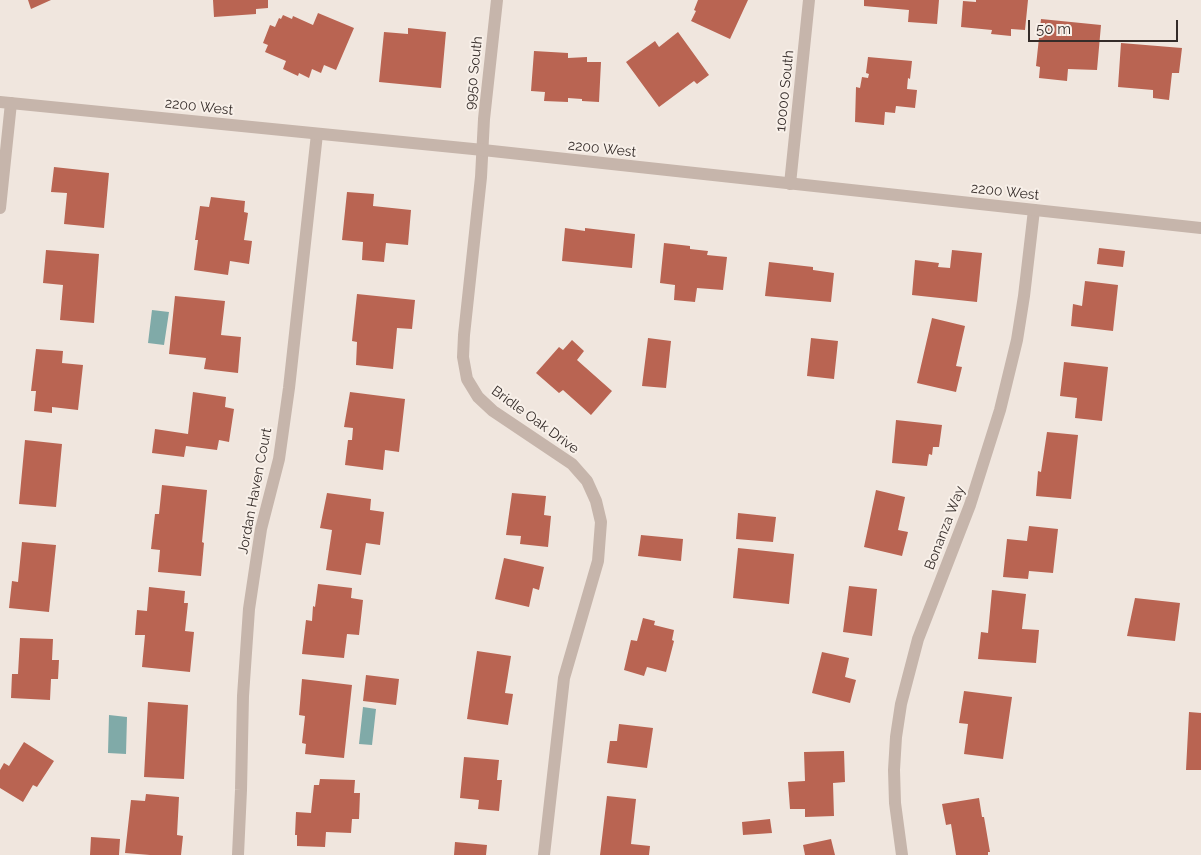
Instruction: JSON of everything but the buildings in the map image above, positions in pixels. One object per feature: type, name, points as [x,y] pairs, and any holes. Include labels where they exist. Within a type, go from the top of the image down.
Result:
[{"type":"street","name":"9950 South","points":[[483,150],[484,120],[497,0]]},
{"type":"street","name":"10000 South","points":[[790,184],[809,0]]},
{"type":"street","name":"2200 West","points":[[5,102],[483,150],[1201,228]]},
{"type":"street","points":[[0,208],[5,102]]},
{"type":"street","name":"Jordan Haven Court","points":[[238,855],[243,696],[249,609],[261,529],[278,459],[288,397],[317,134]]},
{"type":"street","name":"Bridle Oak Drive","points":[[483,150],[482,177],[464,335],[463,357],[467,379],[478,397],[493,412],[572,464],[590,487],[596,501],[601,522],[596,569],[564,678],[544,855]]},
{"type":"street","name":"Bonanza Way","points":[[902,855],[895,803],[894,770],[901,704],[918,639],[970,505],[1000,410],[1020,322],[1034,210]]},
{"type":"water","points":[[152,310],[169,312],[164,345],[148,343]]},
{"type":"water","points":[[363,707],[376,709],[372,745],[359,744]]},
{"type":"water","points":[[109,715],[127,717],[126,754],[108,753]]}]
